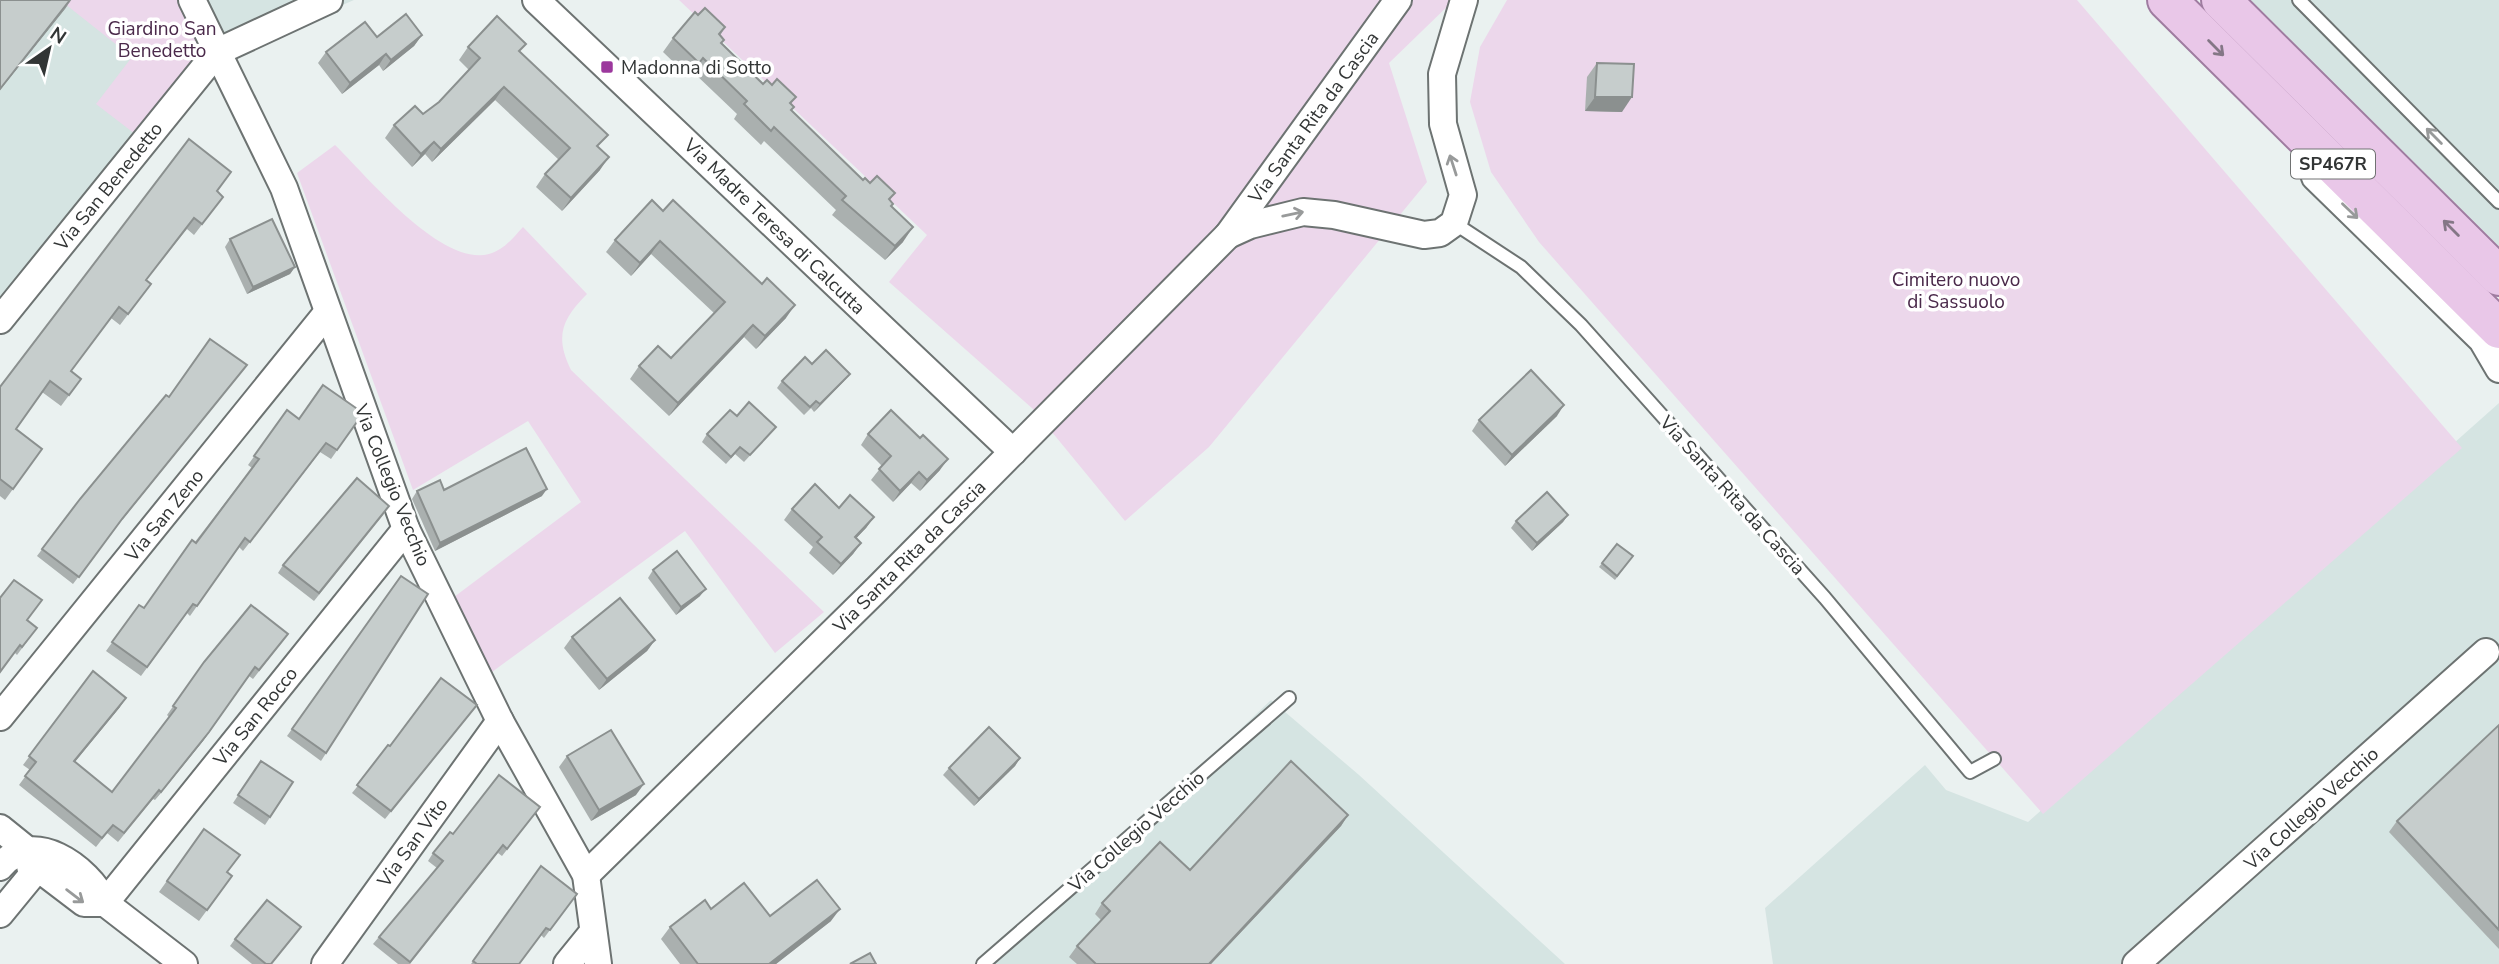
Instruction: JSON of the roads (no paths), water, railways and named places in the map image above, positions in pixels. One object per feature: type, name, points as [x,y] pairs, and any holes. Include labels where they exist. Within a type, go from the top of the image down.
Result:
[{"type":"main road","name":"SP467R","points":[[2167,0],[2499,329]]},
{"type":"main road","name":"SP467R","points":[[2221,0],[2499,276]]},
{"type":"street","name":"Via Collegio Vecchio","points":[[192,0],[284,188],[406,529],[500,721],[586,875],[597,964]]},
{"type":"street","points":[[217,52],[329,0]]},
{"type":"street","name":"Via Madre Teresa di Calcutta","points":[[536,0],[1013,452]]},
{"type":"street","name":"Via Santa Rita da Cascia","points":[[586,875],[1228,235],[1398,0]]},
{"type":"street","points":[[1454,223],[1463,195],[1443,124],[1442,74],[1464,0]]},
{"type":"street","name":"Via San Benedetto","points":[[0,320],[217,52]]},
{"type":"street","points":[[2304,135],[2315,177],[2482,340],[2499,369]]},
{"type":"street","name":"Via Santa Rita da Cascia","points":[[1228,235],[1250,225],[1303,212],[1334,215],[1424,235],[1440,233],[1454,223]]},
{"type":"street","name":"Via San Zeno","points":[[0,717],[327,313]]},
{"type":"street","name":"Via San Rocco","points":[[105,903],[406,529]]},
{"type":"street","name":"Via Collegio Vecchio","points":[[2136,964],[2495,652]]},
{"type":"street","name":"Via San Vito","points":[[325,964],[500,721]]},
{"type":"street","points":[[0,828],[26,849],[38,868],[84,903],[105,903],[184,964]]},
{"type":"street","points":[[0,867],[8,858],[26,849]]},
{"type":"street","points":[[0,914],[32,875],[26,849]]},
{"type":"street","points":[[567,964],[593,932]]},
{"type":"lane","points":[[2299,0],[2499,202]]},
{"type":"lane","name":"Via Santa Rita da Cascia","points":[[1454,223],[1521,267],[1581,325],[1825,598],[1970,772],[1994,759]]},
{"type":"lane","name":"Via Collegio Vecchio","points":[[983,964],[1289,698]]},
{"type":"place","name":"Madonna di Sotto","points":[[607,67]]},
{"type":"park label","name":"Giardino San Benedetto","points":[[162,39]]},
{"type":"park label","name":"Cimitero nuovo di Sassuolo","points":[[1956,290]]}]
